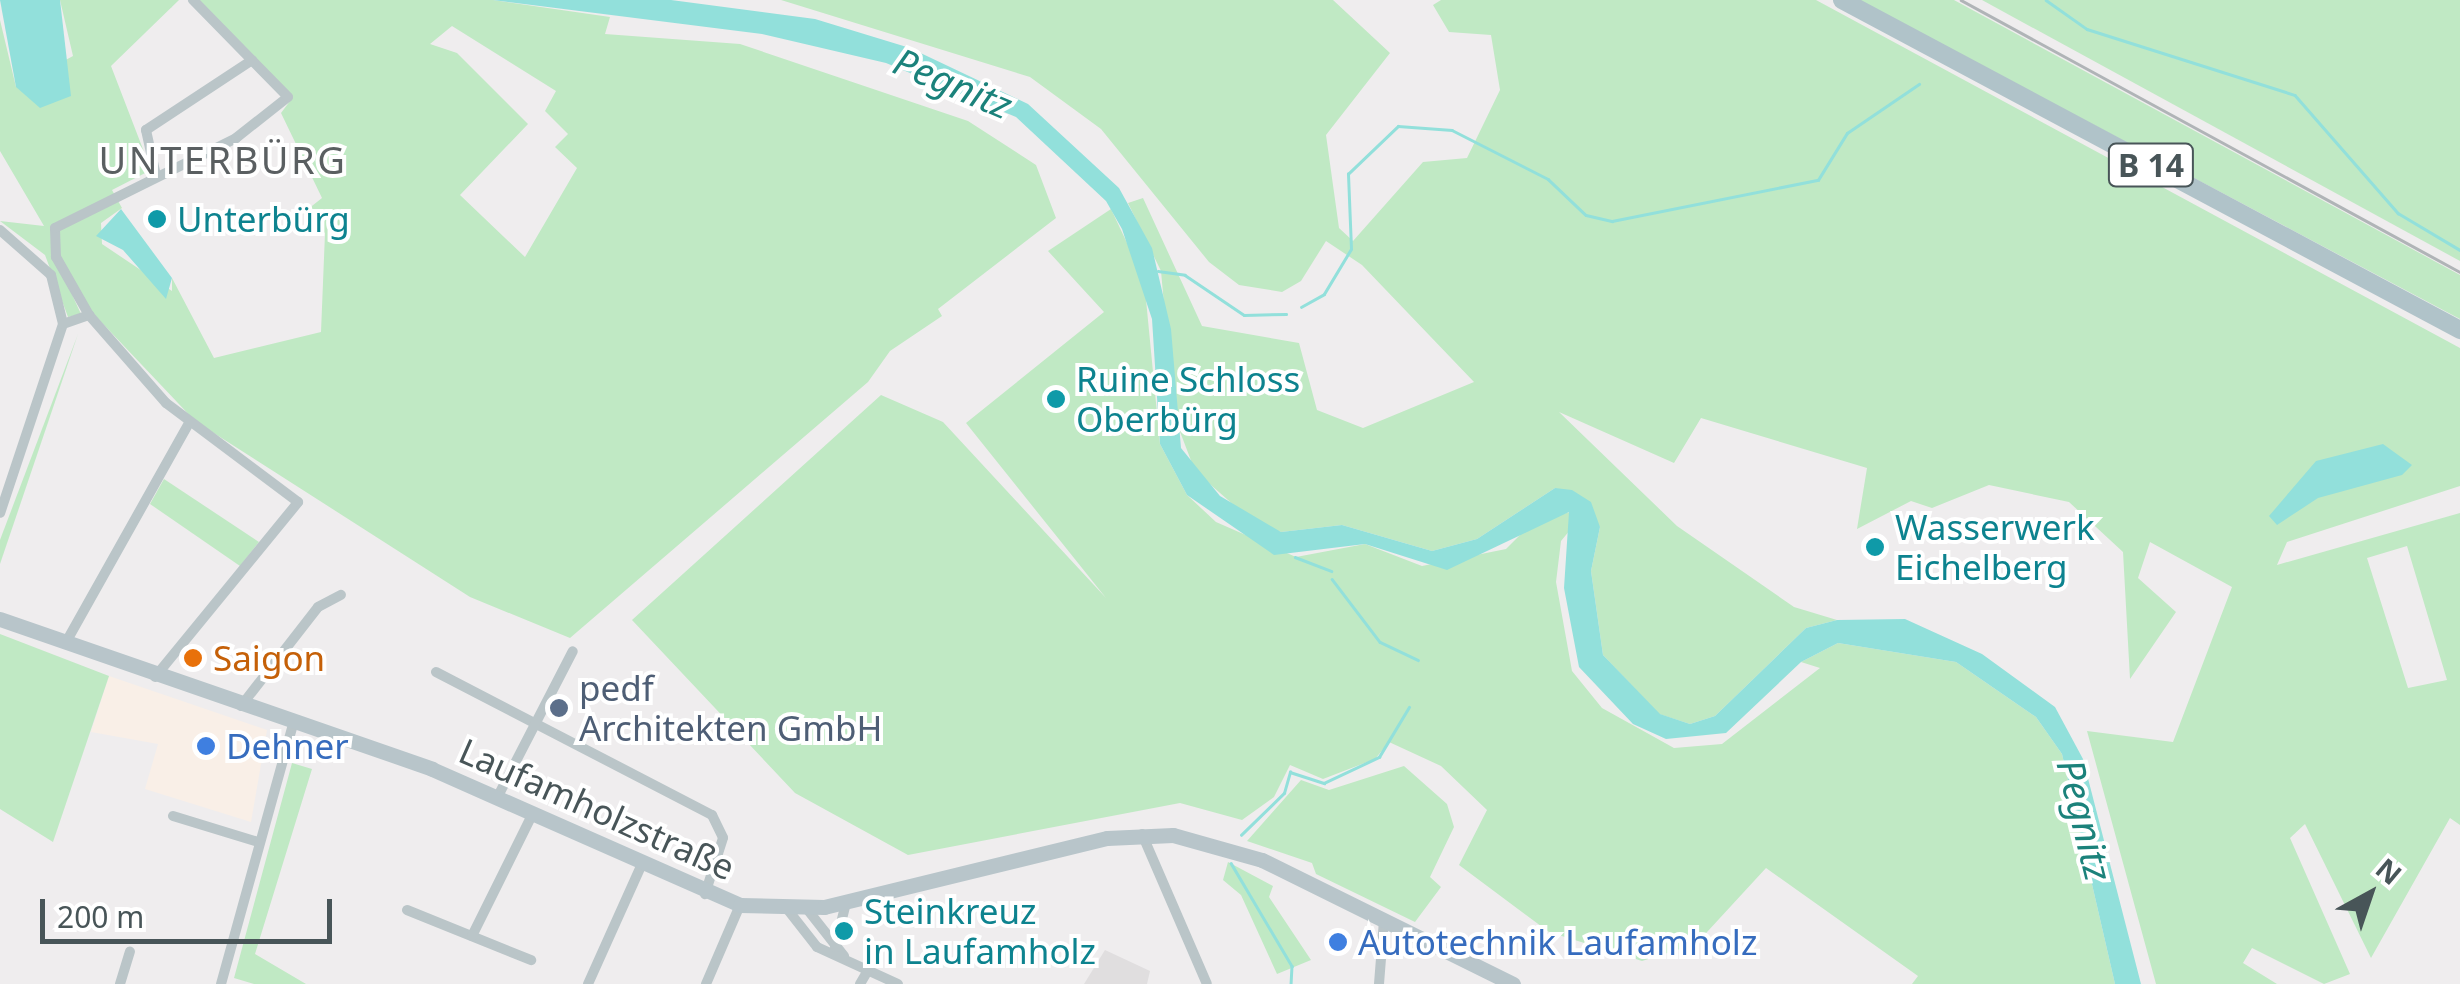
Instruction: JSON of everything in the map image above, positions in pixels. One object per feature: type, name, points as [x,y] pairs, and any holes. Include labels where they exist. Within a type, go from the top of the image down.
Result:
[{"type":"main road","name":"B 14","points":[[1842,0],[2460,330]]},
{"type":"main road","name":"Laufamholzstraße","points":[[0,619],[496,798],[641,866],[740,905],[788,910],[846,903],[1142,834],[1238,850],[1513,984]]},
{"type":"street","points":[[155,676],[293,512],[298,494],[189,423],[90,316],[56,258],[54,228],[155,171],[236,138],[288,97],[193,0]]},
{"type":"street","points":[[155,171],[146,130],[252,60]]},
{"type":"street","points":[[0,230],[51,275],[63,324],[4,487],[0,513]]},
{"type":"street","points":[[63,324],[90,316]]},
{"type":"street","points":[[65,644],[189,423]]},
{"type":"street","points":[[240,706],[318,607],[341,595]]},
{"type":"street","points":[[496,798],[534,718],[573,651]]},
{"type":"street","points":[[436,672],[534,718],[718,821],[723,838],[705,894]]},
{"type":"street","points":[[220,984],[293,724]]},
{"type":"street","points":[[472,936],[532,815]]},
{"type":"street","points":[[173,816],[258,842]]},
{"type":"street","points":[[1142,834],[1207,984]]},
{"type":"street","points":[[588,984],[641,866]]},
{"type":"street","points":[[835,948],[846,903]]},
{"type":"street","points":[[706,984],[740,905]]},
{"type":"street","points":[[807,909],[848,960]]},
{"type":"street","points":[[407,910],[531,960]]},
{"type":"street","points":[[788,910],[810,942],[898,984]]},
{"type":"street","points":[[1379,984],[1384,920]]},
{"type":"street","points":[[120,984],[130,951]]},
{"type":"street","points":[[860,984],[868,970]]},
{"type":"shaded area","points":[[109,676],[267,730],[251,822],[145,789],[158,744],[91,732]]},
{"type":"shaded area","points":[[1105,950],[1150,971],[1147,984],[1084,984]]},
{"type":"green space","points":[[60,0],[179,0],[111,66],[151,170],[112,190],[122,208],[101,223],[102,244],[172,291],[172,278],[214,358],[321,332],[325,233],[303,213],[322,198],[281,113],[293,97],[199,0],[493,0],[610,17],[605,34],[740,44],[968,121],[1036,165],[1056,218],[938,309],[942,316],[890,351],[868,382],[570,638],[470,597],[195,421],[69,288],[81,314],[68,317],[45,255],[0,221],[44,226],[0,151],[0,20],[16,87],[73,56]],"holes":[[[452,26],[556,91],[545,111],[568,134],[555,147],[577,168],[525,257],[460,195],[528,124],[457,53],[430,44]]]},
{"type":"green space","points":[[781,0],[1333,0],[1390,53],[1326,135],[1339,228],[1353,241],[1423,162],[1467,158],[1500,90],[1491,35],[1449,32],[1433,5],[1441,0],[1816,0],[2460,348],[2460,486],[2287,542],[2277,565],[2460,513],[2460,825],[2450,818],[2371,958],[2305,824],[2290,838],[2350,974],[2324,984],[2252,948],[2243,963],[2277,984],[2156,984],[2087,731],[2173,742],[2232,587],[2150,542],[2138,578],[2176,612],[2130,679],[2123,552],[2069,502],[1989,485],[1932,508],[1911,501],[1857,529],[1867,468],[1701,418],[1674,463],[1559,412],[1677,526],[1794,607],[1837,620],[1806,628],[1715,716],[1690,724],[1659,714],[1603,655],[1591,571],[1600,527],[1555,488],[1477,539],[1432,551],[1342,525],[1281,532],[1253,522],[1195,471],[1174,416],[1161,271],[1128,203],[1143,198],[1202,326],[1299,343],[1317,410],[1363,428],[1474,382],[1362,265],[1326,241],[1301,281],[1282,292],[1239,285],[1209,262],[1101,129],[1030,77]],"holes":[[[2407,546],[2447,680],[2408,688],[2367,558]]]},
{"type":"green space","points":[[1858,0],[1954,0],[2460,275],[2460,319]]},
{"type":"green space","points":[[1982,0],[2460,0],[2460,261]]},
{"type":"green space","points":[[1111,209],[1144,279],[1160,444],[1187,495],[1216,522],[1296,557],[1365,544],[1422,566],[1506,549],[1533,522],[1570,512],[1575,524],[1561,541],[1556,582],[1572,671],[1602,708],[1674,748],[1722,744],[1820,668],[1801,662],[1838,643],[1956,662],[2036,717],[2062,754],[2115,984],[1912,984],[1918,976],[1766,868],[1696,944],[1642,961],[1549,932],[1459,865],[1487,810],[1441,766],[1389,742],[1375,759],[1323,779],[1290,765],[1274,797],[1242,820],[1180,803],[908,855],[795,793],[632,620],[881,395],[943,422],[1106,598],[966,423],[1104,312],[1048,251]]},
{"type":"green space","points":[[78,334],[0,564],[0,540]]},
{"type":"green space","points":[[164,479],[259,542],[240,566],[150,504]]},
{"type":"green space","points":[[0,634],[109,676],[53,842],[0,809]]},
{"type":"green space","points":[[292,763],[312,769],[255,954],[306,984],[254,984],[234,978]]},
{"type":"green space","points":[[1404,766],[1447,804],[1454,827],[1430,877],[1441,887],[1415,922],[1316,874],[1312,863],[1247,841],[1301,780],[1329,790]]},
{"type":"green space","points":[[1228,862],[1273,886],[1269,897],[1311,960],[1277,974],[1241,895],[1223,880]]},
{"type":"water","points":[[0,0],[60,0],[71,96],[40,108],[16,87]]},
{"type":"water","name":"Pegnitz","points":[[493,0],[671,0],[815,19],[910,48],[1028,104],[1119,188],[1152,248],[1171,329],[1181,448],[1220,496],[1281,532],[1342,525],[1432,551],[1477,539],[1555,488],[1572,490],[1591,502],[1600,527],[1591,571],[1603,655],[1660,714],[1690,724],[1715,716],[1806,628],[1837,620],[1905,619],[1982,654],[2055,707],[2083,759],[2141,984],[2115,984],[2062,754],[2036,717],[1956,662],[1838,643],[1801,662],[1726,733],[1666,739],[1633,724],[1579,667],[1564,588],[1569,512],[1447,570],[1365,544],[1274,555],[1187,495],[1160,444],[1152,319],[1122,229],[1106,201],[1016,117],[886,63],[762,34]]},
{"type":"water","points":[[121,209],[172,278],[166,299],[123,250],[96,236]]},
{"type":"water","points":[[2383,444],[2412,465],[2402,475],[2318,498],[2277,525],[2269,516],[2316,461]]},
{"type":"waterway","points":[[2046,0],[2087,29],[2295,95],[2398,213],[2460,250]]},
{"type":"waterway","points":[[1301,307],[1324,294],[1351,249],[1348,174],[1398,126],[1452,130],[1548,179],[1586,215],[1612,221],[1818,180],[1847,133],[1919,84]]},
{"type":"waterway","points":[[1158,271],[1185,275],[1244,315],[1286,314]]},
{"type":"waterway","points":[[1295,557],[1331,571]]},
{"type":"waterway","points":[[1332,579],[1380,642],[1418,660]]},
{"type":"waterway","points":[[1241,835],[1284,793],[1290,772],[1324,783],[1379,757],[1409,707]]},
{"type":"waterway","points":[[1231,863],[1292,966],[1291,984]]},
{"type":"railway","points":[[1961,0],[2460,272]]},
{"type":"place","name":"Unterbürg","points":[[157,219]]},
{"type":"place","name":"Ruine Schloss Oberbürg","points":[[1056,399]]},
{"type":"place","name":"Wasserwerk Eichelberg","points":[[1875,547]]},
{"type":"place","name":"Saigon","points":[[193,658]]},
{"type":"place","name":"pedf Architekten GmbH","points":[[559,708]]},
{"type":"place","name":"Dehner","points":[[206,746]]},
{"type":"place","name":"Steinkreuz in Laufamholz","points":[[844,931]]},
{"type":"place","name":"Autotechnik Laufamholz","points":[[1338,942]]},
{"type":"district","name":"UNTERBÜRG","points":[[223,160]]}]
